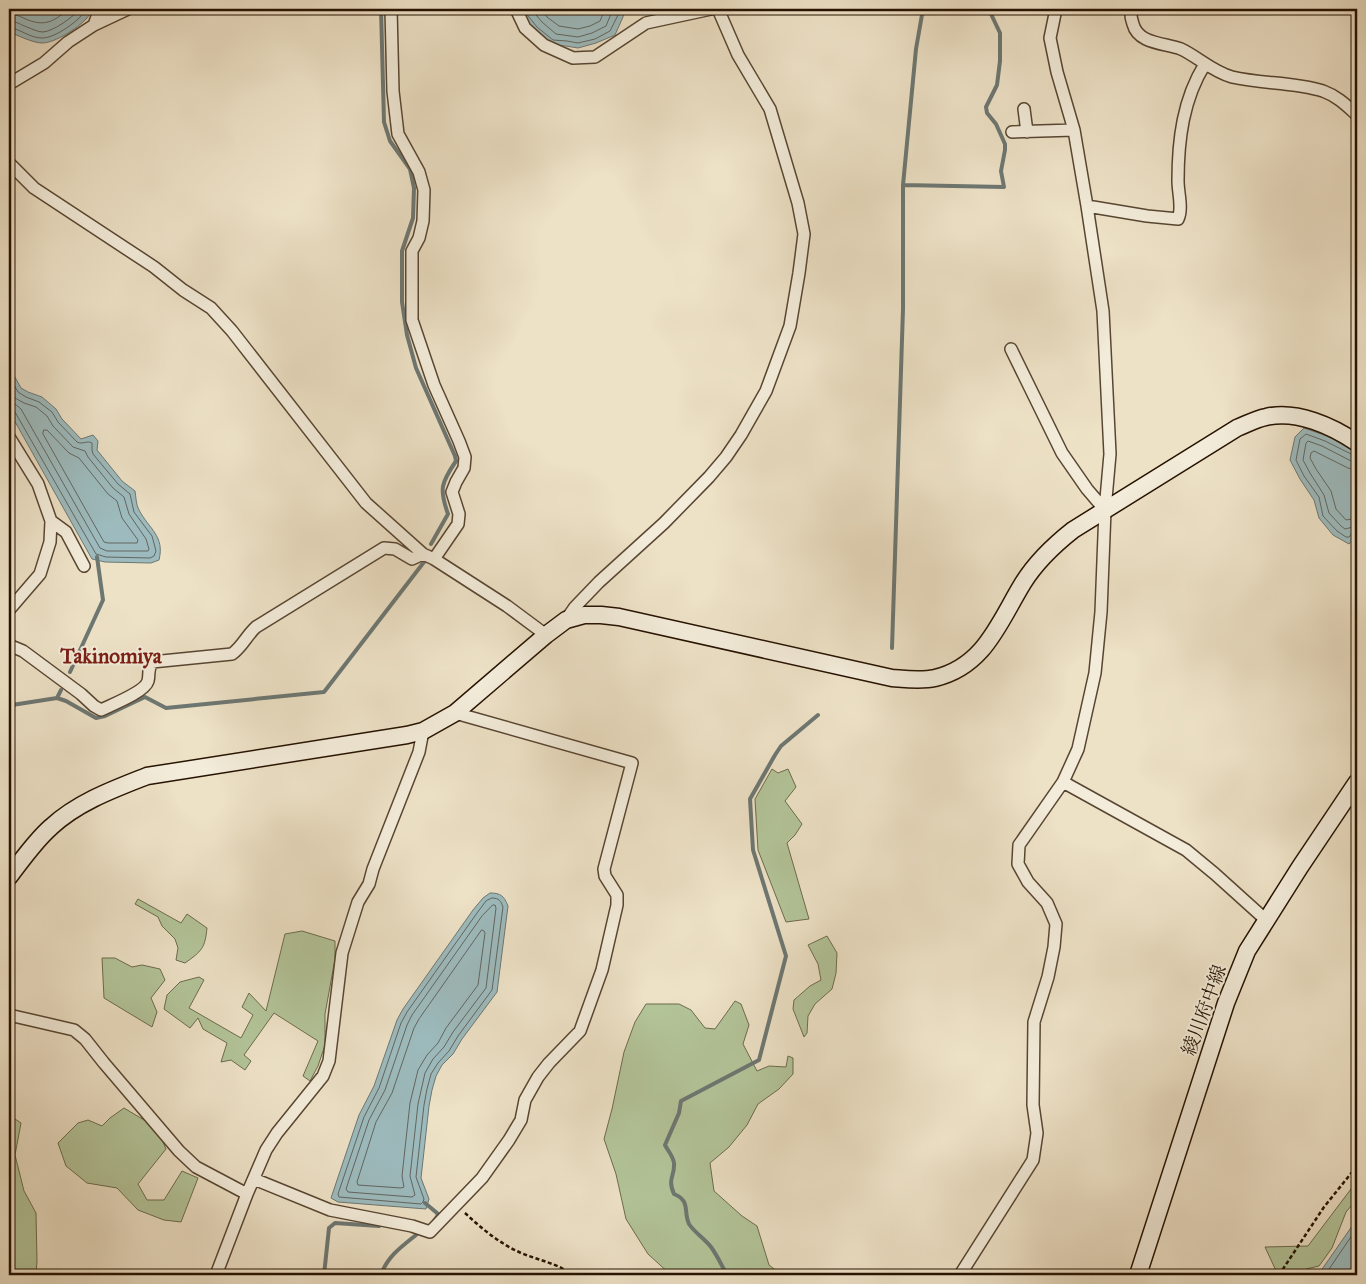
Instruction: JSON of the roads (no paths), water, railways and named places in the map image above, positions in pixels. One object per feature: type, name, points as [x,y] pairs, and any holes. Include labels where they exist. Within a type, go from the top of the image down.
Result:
[{"type":"street","points":[[94,25],[100,9]]},
{"type":"street","points":[[9,84],[44,64],[68,42],[94,25],[128,9]]},
{"type":"street","points":[[391,9],[393,92],[398,134],[419,172],[424,190],[423,221],[419,238],[412,251],[412,320],[434,385],[465,457],[464,468],[452,492],[459,514],[458,524],[434,559]]},
{"type":"street","points":[[516,9],[525,28],[544,45],[573,58],[595,57],[646,23],[711,9]]},
{"type":"street","points":[[9,878],[24,857],[51,827],[76,808],[112,789],[147,776],[407,735],[423,731],[455,713],[566,620],[575,607],[599,582],[664,523],[726,458],[766,391],[790,326],[804,234],[798,203],[770,109],[738,55],[718,9]]},
{"type":"street","points":[[960,1275],[1033,1160],[1038,1133],[1033,1105],[1034,1022],[1048,977],[1054,948],[1056,924],[1048,903],[1028,882],[1018,864],[1019,845],[1063,782],[1078,749],[1095,673],[1101,612],[1105,510],[1110,454],[1103,311],[1088,206],[1074,130],[1057,72],[1050,38],[1056,9]]},
{"type":"street","points":[[1131,9],[1130,14],[1134,30],[1142,38],[1181,49],[1205,64],[1230,76],[1298,86],[1324,92],[1341,100],[1357,116]]},
{"type":"street","points":[[1088,206],[1178,219],[1181,213],[1178,192],[1178,152],[1182,125],[1196,79],[1205,64]]},
{"type":"street","points":[[1024,109],[1027,132]]},
{"type":"street","points":[[1012,132],[1074,130]]},
{"type":"street","points":[[9,163],[34,188],[154,267],[183,290],[211,308],[232,331],[366,503],[423,554],[434,559],[507,606],[546,635]]},
{"type":"street","points":[[1011,349],[1062,453],[1087,489],[1105,510]]},
{"type":"street","points":[[566,620],[584,615],[601,615],[892,678],[934,678],[951,673],[976,657],[995,633],[1024,583],[1039,562],[1059,541],[1073,530],[1237,428],[1252,421],[1283,415],[1318,422],[1357,442]]},
{"type":"street","points":[[9,437],[14,457],[38,484],[51,521],[50,542],[40,574],[9,610]]},
{"type":"street","points":[[51,521],[66,532],[84,566]]},
{"type":"street","points":[[9,647],[11,646],[23,651],[101,710],[145,687],[148,681],[148,669],[152,662],[232,654],[239,649],[248,634],[256,627],[384,548],[395,549],[412,559],[423,554]]},
{"type":"street","points":[[254,1179],[330,1210],[412,1226],[430,1232],[482,1178],[521,1120],[525,1100],[538,1077],[549,1062],[580,1031],[602,970],[617,905],[617,895],[605,876],[604,869],[632,763],[455,713]]},
{"type":"street","points":[[216,1275],[266,1150],[277,1133],[323,1076],[329,1061],[342,953],[346,935],[358,902],[369,884],[373,869],[419,752],[423,731]]},
{"type":"street","points":[[1063,782],[1186,850],[1266,920]]},
{"type":"street","name":"綾川府中線","points":[[1138,1275],[1226,1003],[1247,951],[1357,782]]},
{"type":"street","points":[[9,1016],[74,1030],[85,1039],[179,1151],[196,1167],[247,1194]]},
{"type":"water","points":[[12,9],[92,9],[86,19],[72,31],[53,41],[38,43],[9,32],[9,14]]},
{"type":"water","points":[[520,9],[624,9],[623,17],[615,35],[578,48],[551,45],[534,30],[520,13]]},
{"type":"water","points":[[9,368],[21,388],[42,397],[56,409],[62,419],[81,439],[93,435],[98,441],[97,450],[122,481],[135,491],[138,508],[158,539],[160,545],[159,560],[151,563],[105,562],[92,559],[9,411]]},
{"type":"water","points":[[1304,428],[1327,436],[1357,452],[1357,535],[1349,544],[1333,535],[1319,518],[1314,500],[1290,460],[1295,437]]},
{"type":"water","points":[[490,893],[502,896],[508,906],[497,992],[453,1054],[442,1065],[436,1076],[429,1106],[421,1178],[429,1199],[426,1209],[338,1202],[331,1198],[359,1115],[374,1086],[397,1020],[473,910]]},
{"type":"water","points":[[1357,1219],[1357,1275],[1318,1275]]},
{"type":"waterway","points":[[381,9],[384,122],[390,141],[410,169],[414,188],[413,218],[402,251],[402,302],[407,335],[416,368],[456,461],[447,475],[443,486],[443,498],[448,514],[431,544]]},
{"type":"waterway","points":[[903,185],[916,49],[923,9]]},
{"type":"waterway","points":[[892,648],[903,309],[903,185],[1004,187],[1001,171],[1005,144],[996,124],[987,113],[986,107],[997,85],[1000,61],[1000,33],[991,14],[991,9]]},
{"type":"waterway","points":[[70,672],[103,600],[97,557]]},
{"type":"waterway","points":[[57,698],[96,718],[105,716],[145,697],[166,708],[324,692],[424,562]]},
{"type":"waterway","points":[[9,712],[12,705],[57,698],[61,690]]},
{"type":"waterway","points":[[727,1275],[711,1247],[689,1224],[685,1203],[674,1194],[671,1184],[674,1163],[665,1145],[679,1113],[681,1101],[759,1060],[786,956],[753,850],[750,799],[781,746],[818,715]]},
{"type":"waterway","points":[[425,1203],[437,1213],[438,1215],[434,1221]]},
{"type":"waterway","points":[[324,1275],[329,1228],[335,1223],[379,1226]]},
{"type":"waterway","points":[[9,1229],[9,1275]]},
{"type":"waterway","points":[[381,1275],[391,1258],[416,1235]]},
{"type":"district","name":"Takinomiya","points":[[111,656]]}]
